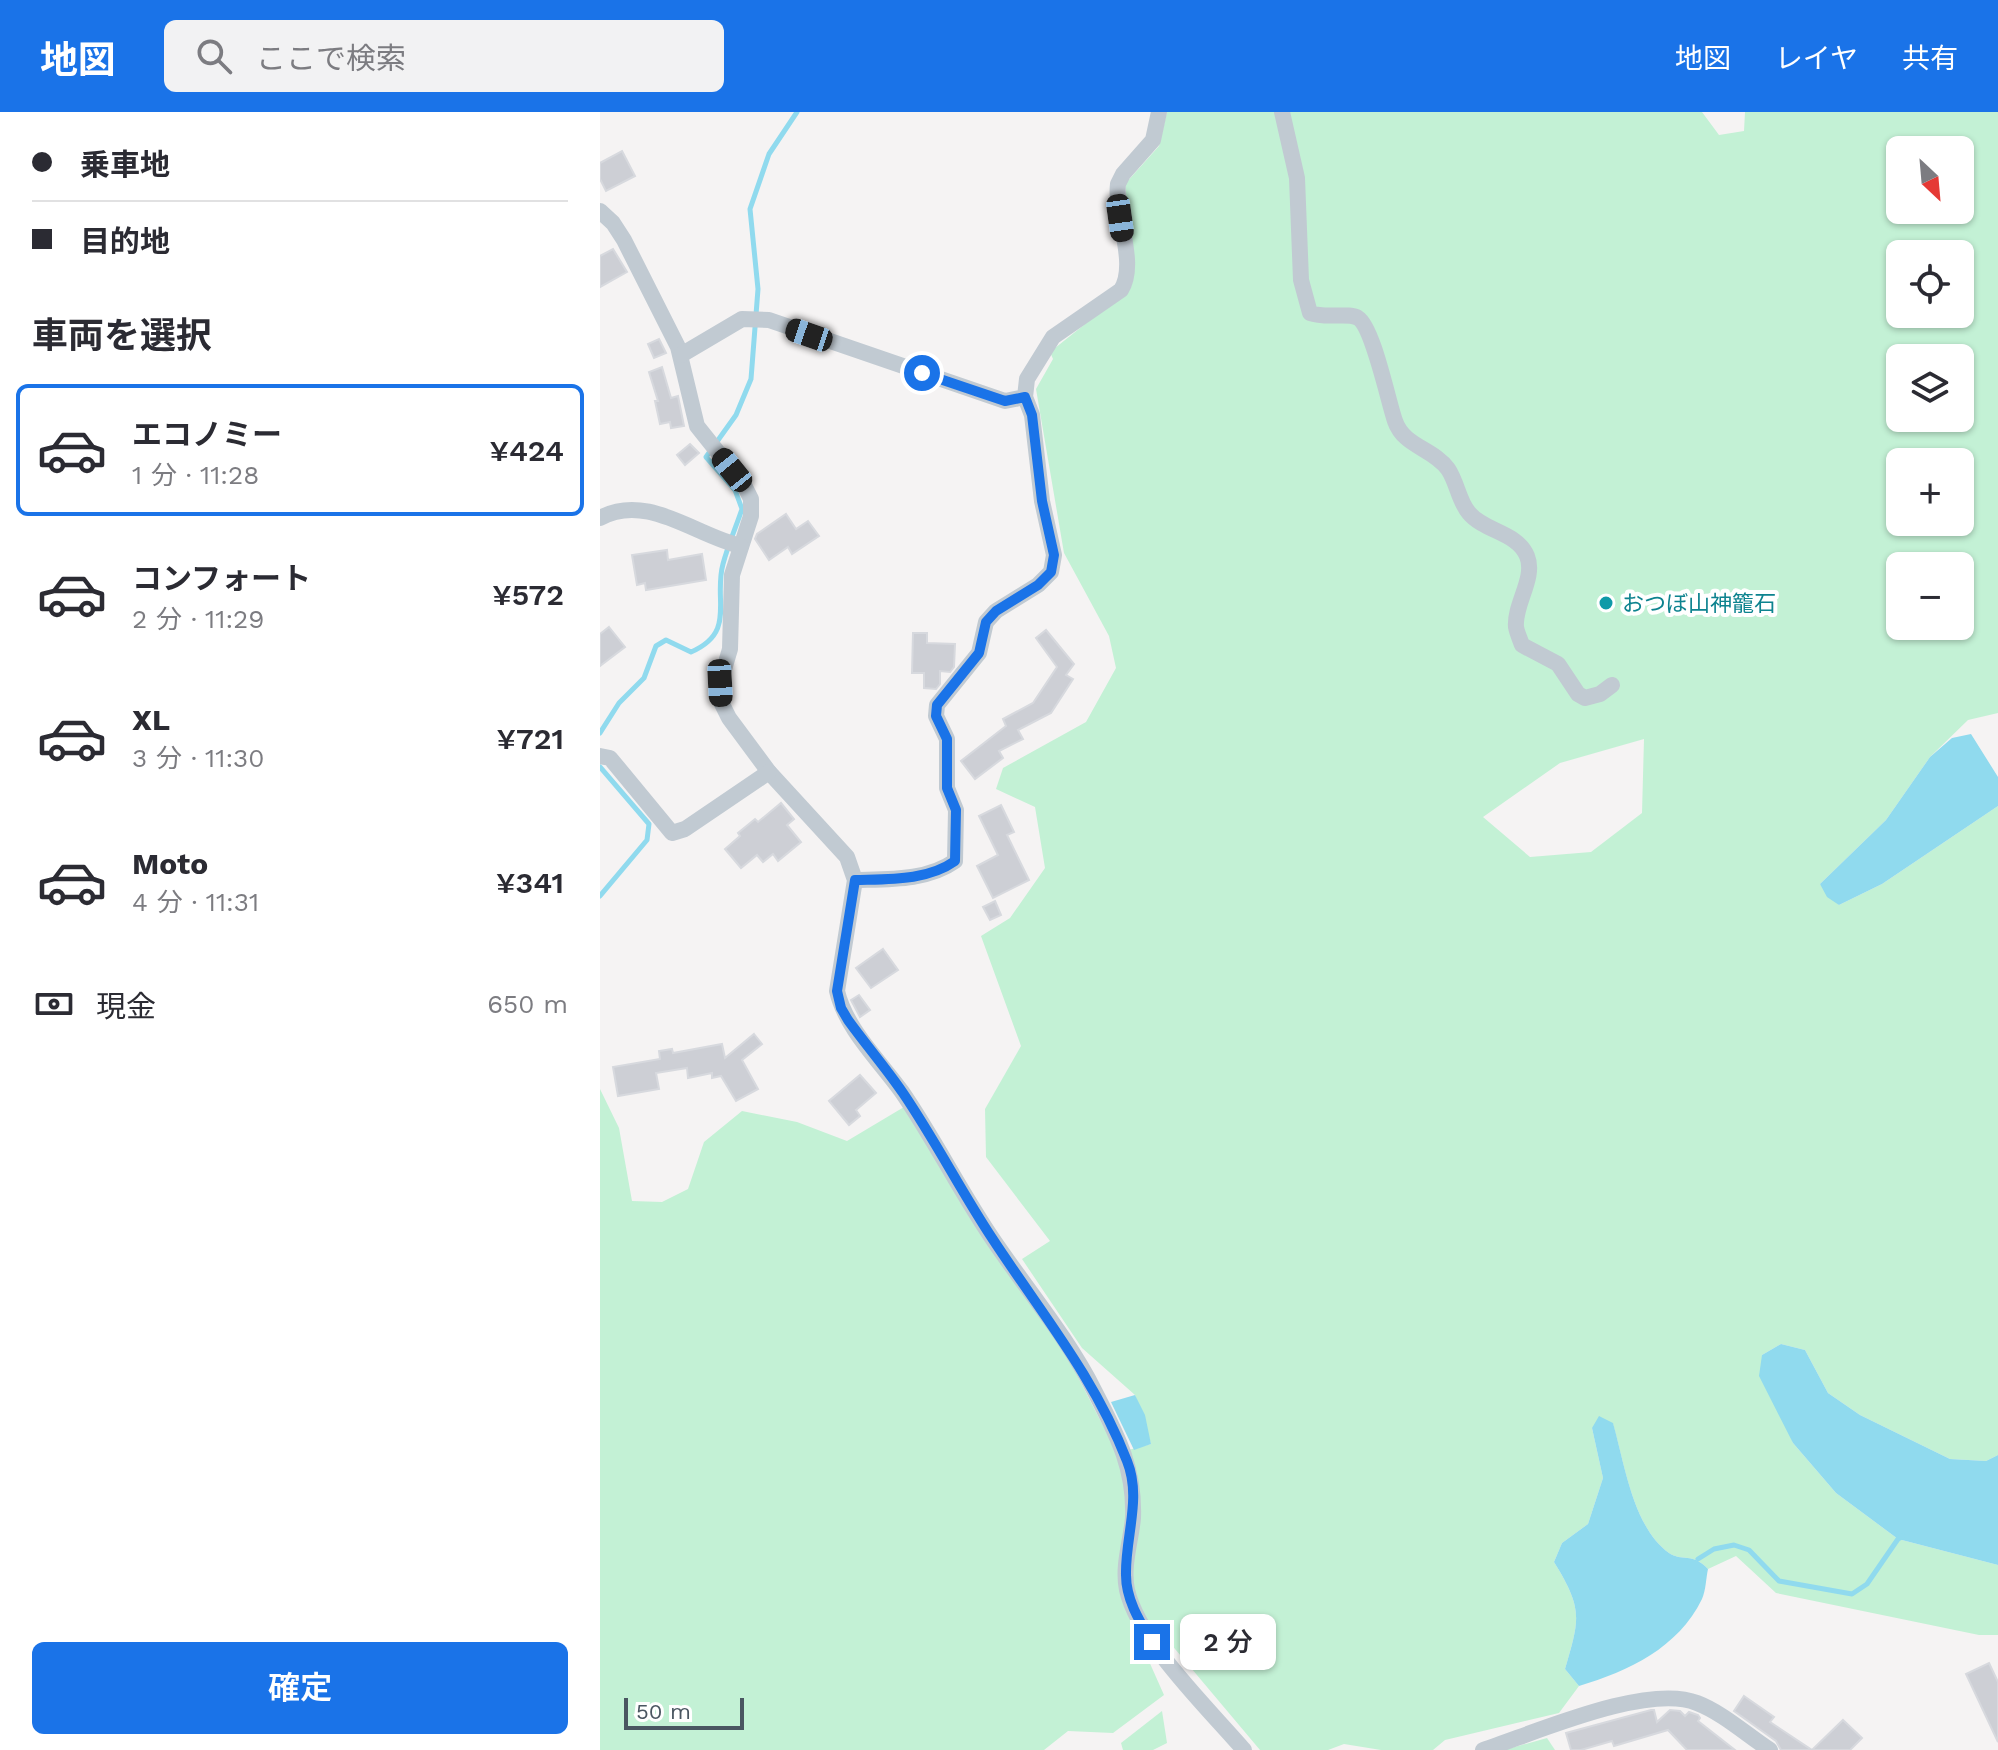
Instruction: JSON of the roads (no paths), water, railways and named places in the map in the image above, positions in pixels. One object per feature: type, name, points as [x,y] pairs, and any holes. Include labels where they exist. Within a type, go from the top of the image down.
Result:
[{"type":"street","points":[[855,880],[898,879],[941,871],[955,861],[956,810],[947,788],[947,739],[936,716],[937,705],[979,653],[986,622],[996,611],[1038,585],[1051,572],[1054,555],[1042,501],[1032,415],[1025,397],[1027,379],[1053,337],[1121,290],[1124,284],[1127,269],[1118,184],[1153,140],[1159,112]]},
{"type":"street","points":[[1282,112],[1297,178],[1301,280],[1310,313],[1321,317],[1359,318],[1365,325],[1402,434],[1410,443],[1437,458],[1447,469],[1469,514],[1516,540],[1526,552],[1530,563],[1516,627],[1522,645],[1558,664],[1578,694],[1585,698],[1592,698],[1612,685]]},
{"type":"street","points":[[600,211],[624,240],[681,355],[697,426],[744,485],[751,499],[751,516],[732,575],[730,649],[720,683],[721,702],[729,718],[769,772],[847,857],[855,880],[837,991],[841,1008],[902,1093],[993,1240],[1065,1341],[1094,1390],[1129,1463],[1133,1519],[1125,1573],[1127,1590],[1137,1617],[1152,1642],[1244,1750]]},
{"type":"street","points":[[681,355],[742,319],[769,320],[1005,401],[1025,397]]},
{"type":"street","points":[[600,518],[625,508],[640,509],[723,542],[741,546]]},
{"type":"street","points":[[601,756],[610,758],[672,833],[685,829],[769,772]]},
{"type":"street","points":[[1483,1750],[1598,1711],[1662,1697],[1700,1704],[1770,1750]]},
{"type":"water","points":[[1971,734],[1998,777],[1998,806],[1882,884],[1839,905],[1827,897],[1820,884],[1886,820],[1930,757],[1952,738]]},
{"type":"water","points":[[1781,1344],[1805,1350],[1828,1393],[1860,1415],[1950,1459],[1986,1461],[1998,1455],[1998,1565],[1898,1539],[1836,1493],[1793,1443],[1759,1376],[1762,1355]]},
{"type":"water","points":[[1135,1395],[1145,1415],[1151,1444],[1134,1450],[1111,1402]]},
{"type":"water","points":[[1599,1416],[1613,1423],[1632,1494],[1647,1528],[1669,1553],[1697,1561],[1708,1569],[1702,1599],[1680,1631],[1666,1644],[1634,1665],[1579,1686],[1565,1669],[1576,1625],[1574,1603],[1554,1562],[1562,1543],[1588,1524],[1603,1478],[1592,1428]]},
{"type":"waterway","points":[[600,733],[619,703],[644,678],[656,646],[666,640],[691,652],[705,644],[719,625],[723,564],[742,509],[735,490],[706,457],[736,415],[751,379],[758,289],[750,209],[769,154],[797,112]]},
{"type":"waterway","points":[[600,767],[649,824],[647,840],[600,896]]},
{"type":"waterway","points":[[1698,1559],[1714,1549],[1734,1545],[1749,1550],[1779,1581],[1852,1594],[1867,1584],[1903,1536]]},
{"type":"place","name":"おつぼ山神籠石","points":[[1606,603]]}]
